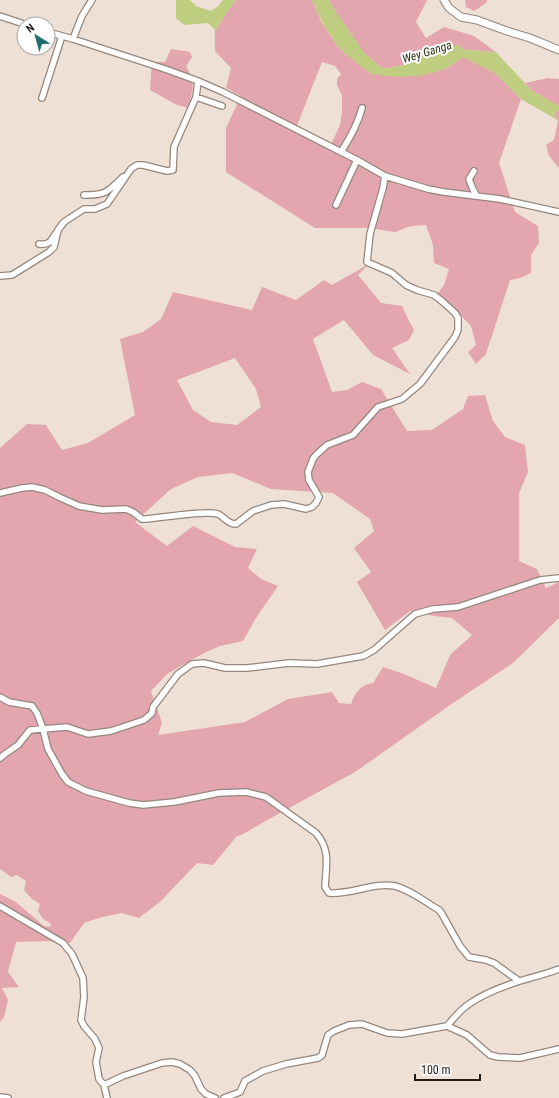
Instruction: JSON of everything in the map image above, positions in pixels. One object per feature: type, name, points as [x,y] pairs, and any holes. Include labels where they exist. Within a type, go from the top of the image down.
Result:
[{"type":"main road","points":[[444,0],[449,8],[461,17],[477,20],[530,38],[559,50]]},
{"type":"street","points":[[72,39],[82,16],[92,0]]},
{"type":"street","points":[[0,16],[16,21]]},
{"type":"street","points":[[56,34],[198,81],[223,92],[357,160],[385,176],[428,189],[500,199],[559,212]]},
{"type":"street","points":[[42,98],[62,36]]},
{"type":"street","points":[[84,195],[98,195],[107,192],[137,165],[143,165],[166,172],[173,170],[174,147],[196,97],[198,81]]},
{"type":"street","points":[[196,97],[222,106]]},
{"type":"street","points":[[341,152],[357,125],[362,108]]},
{"type":"street","points":[[336,205],[357,160]]},
{"type":"street","points":[[39,244],[50,243],[64,222],[78,212],[95,209],[107,204],[131,169]]},
{"type":"street","points":[[474,171],[469,179],[476,195]]},
{"type":"street","points":[[0,493],[32,487],[45,490],[80,506],[102,510],[126,509],[146,520],[204,513],[218,514],[231,524],[236,524],[254,510],[270,505],[284,504],[306,509],[312,507],[316,503],[319,496],[309,480],[308,472],[316,456],[327,445],[353,435],[378,407],[402,399],[420,384],[455,338],[458,330],[458,318],[434,295],[406,285],[392,273],[367,262],[370,234],[385,176]]},
{"type":"street","points":[[0,276],[12,275],[49,252],[54,246],[58,230]]},
{"type":"street","points":[[0,758],[18,745],[30,730],[68,727],[88,734],[105,732],[144,720],[152,713],[153,707],[178,674],[192,664],[204,663],[225,668],[247,668],[288,663],[318,664],[363,656],[374,650],[415,614],[433,609],[458,607],[540,580],[559,578]]},
{"type":"street","points":[[0,697],[10,702],[32,706],[37,713],[43,729],[48,749],[68,782],[86,791],[129,803],[143,805],[174,802],[219,793],[246,792],[266,797],[316,833],[322,840],[326,848],[327,858],[325,887],[329,893],[338,894],[382,886],[394,886],[410,892],[442,914],[460,946],[469,957],[494,963],[519,981]]},
{"type":"street","points":[[0,906],[63,943],[72,954],[83,978],[84,997],[81,1020],[95,1039],[99,1048],[96,1062],[99,1079],[104,1085],[107,1098]]},
{"type":"street","points":[[447,1026],[458,1013],[470,1003],[491,992],[519,981],[550,973],[559,969]]},
{"type":"street","points":[[224,1098],[240,1092],[245,1081],[263,1071],[286,1064],[318,1058],[322,1055],[328,1035],[349,1025],[362,1024],[387,1033],[402,1034],[447,1026],[468,1035],[490,1055],[498,1057],[520,1058],[559,1049]]},
{"type":"street","points":[[104,1085],[123,1076],[162,1063],[172,1062],[180,1064],[190,1070],[195,1076],[201,1089],[206,1094],[216,1098]]},
{"type":"street","points":[[0,1097],[8,1098]]},
{"type":"shaded area","points":[[176,0],[190,0],[196,6],[211,11],[223,0],[236,0],[215,30],[208,23],[184,25],[176,18]]},
{"type":"shaded area","points":[[236,0],[312,0],[322,23],[339,48],[371,74],[446,69],[463,56],[495,73],[521,99],[499,163],[515,212],[538,226],[539,243],[531,255],[531,273],[520,278],[510,280],[486,354],[476,364],[468,352],[476,345],[471,326],[448,302],[434,299],[444,285],[449,269],[434,263],[433,245],[426,225],[411,226],[395,232],[369,228],[315,228],[226,172],[226,128],[241,96],[226,88],[231,68],[215,51],[215,30]],"holes":[[[322,62],[335,66],[341,74],[337,79],[337,85],[342,95],[342,113],[340,125],[330,147],[296,128]]]},
{"type":"shaded area","points":[[312,0],[329,0],[365,54],[383,69],[400,66],[457,45],[466,50],[496,52],[532,91],[559,106],[559,111],[557,110],[555,116],[559,121],[521,99],[495,73],[463,57],[446,69],[420,76],[398,77],[371,74],[339,48],[323,24]]},
{"type":"shaded area","points":[[329,0],[427,0],[416,22],[426,38],[444,27],[474,36],[496,52],[440,50],[400,66],[383,69],[364,53]]},
{"type":"shaded area","points":[[465,0],[487,0],[486,3],[474,11],[466,7]]},
{"type":"shaded area","points":[[171,49],[190,52],[192,57],[186,66],[191,77],[193,87],[188,108],[175,104],[150,90],[152,62],[165,62]]},
{"type":"shaded area","points":[[548,78],[559,79],[559,106],[532,91],[525,83]]},
{"type":"shaded area","points":[[557,110],[559,111],[559,168],[549,156],[546,145],[554,140],[558,121],[554,116]]},
{"type":"shaded area","points":[[369,264],[358,275],[381,303],[402,306],[414,330],[409,340],[392,348],[410,374],[373,355],[344,320],[313,339],[332,392],[347,390],[362,382],[381,389],[407,431],[432,430],[463,409],[468,396],[485,395],[493,421],[505,437],[525,445],[528,472],[519,493],[519,561],[537,569],[546,588],[559,582],[559,618],[513,663],[355,772],[236,837],[213,865],[197,863],[161,901],[139,918],[122,913],[102,917],[84,923],[70,943],[48,941],[16,942],[8,972],[19,987],[2,988],[8,1000],[4,1017],[0,1022],[0,894],[16,902],[44,926],[51,927],[50,923],[43,919],[38,911],[40,904],[32,899],[24,890],[26,881],[17,875],[11,877],[0,869],[0,448],[27,424],[46,425],[62,450],[88,443],[135,415],[120,339],[143,332],[161,319],[173,292],[252,310],[262,287],[296,300],[324,280],[332,285]],"holes":[[[235,358],[256,389],[261,407],[237,425],[211,422],[193,410],[177,380]],[[232,473],[271,489],[333,493],[370,519],[374,531],[354,548],[371,572],[357,582],[385,630],[410,611],[452,618],[472,635],[450,655],[436,688],[404,674],[383,667],[373,683],[368,684],[359,690],[354,696],[351,704],[339,703],[332,692],[288,699],[245,722],[158,735],[162,723],[151,691],[167,674],[204,653],[220,646],[243,641],[256,618],[278,586],[261,579],[248,568],[257,549],[235,547],[193,526],[167,546],[135,522],[171,489],[198,477]]]},
{"type":"water label","name":"Wey Ganga","points":[[427,52]]}]
